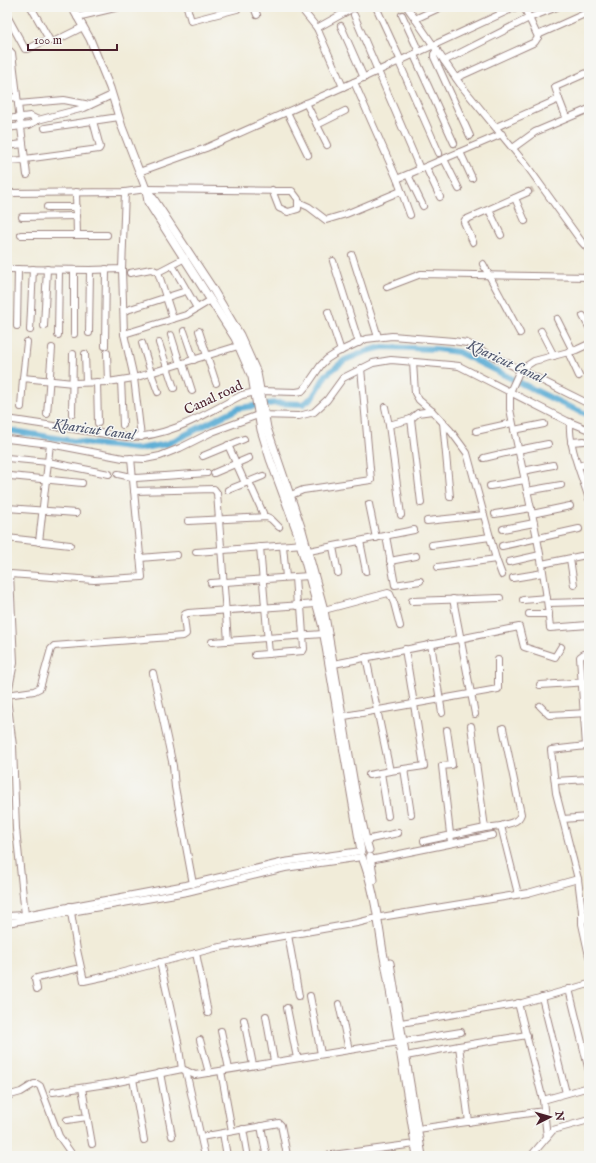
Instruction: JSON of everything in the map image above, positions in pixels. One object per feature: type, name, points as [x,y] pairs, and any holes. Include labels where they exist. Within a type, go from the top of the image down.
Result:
[{"type":"main road","points":[[72,7],[90,39],[146,188],[211,286],[240,335],[257,374],[261,430],[269,473],[293,520],[303,544],[324,610],[334,664],[340,717],[362,854],[379,917],[394,982],[401,1022],[401,1042],[406,1056],[418,1129],[416,1140],[422,1156]]},
{"type":"main road","points":[[146,188],[148,202],[235,338],[258,393]]},
{"type":"main road","points":[[260,414],[267,428],[291,496],[303,544]]},
{"type":"main road","points":[[306,552],[309,576],[323,634],[370,855],[379,917],[401,1042],[416,1140],[417,1156]]},
{"type":"main road","points":[[362,854],[366,859],[370,855]]},
{"type":"street","points":[[31,7],[50,41],[55,42],[83,27]]},
{"type":"street","points":[[77,17],[119,7]]},
{"type":"street","points":[[187,7],[192,21],[237,9]]},
{"type":"street","points":[[254,7],[257,15]]},
{"type":"street","points":[[300,7],[317,28],[343,87]]},
{"type":"street","points":[[317,28],[355,7]]},
{"type":"street","points":[[407,7],[456,78],[513,148],[539,187],[588,248]]},
{"type":"street","points":[[415,19],[441,7]]},
{"type":"street","points":[[139,172],[206,148],[416,54],[435,48],[516,7]]},
{"type":"street","points":[[524,7],[538,37]]},
{"type":"street","points":[[444,61],[530,18],[557,7]]},
{"type":"street","points":[[377,9],[439,153]]},
{"type":"street","points":[[456,78],[535,42],[540,34],[589,12]]},
{"type":"street","points":[[354,15],[423,168],[440,197]]},
{"type":"street","points":[[402,15],[416,54],[454,143]]},
{"type":"street","points":[[7,16],[25,49],[48,39]]},
{"type":"street","points":[[340,26],[364,78]]},
{"type":"street","points":[[435,48],[434,57],[470,136]]},
{"type":"street","points":[[7,50],[11,52],[10,65],[15,81],[27,175]]},
{"type":"street","points":[[566,118],[555,86],[589,72]]},
{"type":"street","points":[[7,82],[15,81]]},
{"type":"street","points":[[354,82],[397,179],[410,215]]},
{"type":"street","points":[[7,128],[29,125],[38,120],[67,113],[90,105],[112,95]]},
{"type":"street","points":[[7,98],[17,97]]},
{"type":"street","points":[[496,127],[559,99]]},
{"type":"street","points":[[18,104],[64,100],[90,105]]},
{"type":"street","points":[[306,103],[327,146]]},
{"type":"street","points":[[513,148],[535,132],[589,109]]},
{"type":"street","points":[[317,125],[345,111]]},
{"type":"street","points":[[287,112],[308,156]]},
{"type":"street","points":[[7,119],[30,116],[38,120]]},
{"type":"street","points":[[45,128],[119,117]]},
{"type":"street","points":[[7,162],[99,149],[100,147],[93,121]]},
{"type":"street","points":[[397,179],[502,134]]},
{"type":"street","points":[[7,146],[23,144]]},
{"type":"street","points":[[460,152],[472,178]]},
{"type":"street","points":[[444,159],[459,189]]},
{"type":"street","points":[[408,175],[423,206]]},
{"type":"street","points":[[7,193],[125,192],[146,188],[272,190],[292,191],[298,199],[298,208],[288,212],[279,208],[272,190]]},
{"type":"street","points":[[298,202],[309,207],[326,220],[346,214],[401,191]]},
{"type":"street","points":[[76,192],[77,235]]},
{"type":"street","points":[[125,192],[122,269],[124,334],[134,378],[141,437]]},
{"type":"street","points":[[473,242],[464,222],[465,220],[528,192]]},
{"type":"street","points":[[515,198],[526,221]]},
{"type":"street","points":[[47,207],[77,207]]},
{"type":"street","points":[[489,210],[501,235]]},
{"type":"street","points":[[22,217],[77,216]]},
{"type":"street","points":[[21,235],[107,235]]},
{"type":"street","points":[[352,255],[378,337]]},
{"type":"street","points":[[158,272],[185,258]]},
{"type":"street","points":[[333,261],[359,343]]},
{"type":"street","points":[[483,264],[520,332]]},
{"type":"street","points":[[172,265],[197,308]]},
{"type":"street","points":[[7,269],[122,269]]},
{"type":"street","points":[[17,326],[18,269]]},
{"type":"street","points":[[30,330],[33,269]]},
{"type":"street","points":[[44,326],[47,269]]},
{"type":"street","points":[[105,346],[106,269]]},
{"type":"street","points":[[130,272],[151,269],[158,272],[167,297],[172,319]]},
{"type":"street","points":[[58,335],[59,270]]},
{"type":"street","points":[[74,270],[74,334]]},
{"type":"street","points":[[89,333],[90,270]]},
{"type":"street","points":[[387,287],[421,274],[589,277]]},
{"type":"street","points":[[124,311],[186,291]]},
{"type":"street","points":[[124,334],[186,315],[211,300]]},
{"type":"street","points":[[328,312],[340,351]]},
{"type":"street","points":[[583,316],[589,327]]},
{"type":"street","points":[[557,319],[579,376]]},
{"type":"street","points":[[184,331],[194,360]]},
{"type":"street","points":[[199,331],[216,383]]},
{"type":"street","points":[[541,331],[554,356]]},
{"type":"street","points":[[171,335],[192,391]]},
{"type":"street","name":"Canal road","points":[[7,419],[118,436],[141,437],[170,431],[242,395],[296,392],[302,390],[321,365],[327,359],[340,351],[366,340],[392,336],[446,340],[467,344],[519,371],[589,404]]},
{"type":"street","points":[[21,407],[26,342]]},
{"type":"street","points":[[142,343],[158,392]]},
{"type":"street","points":[[159,343],[174,388]]},
{"type":"street","points":[[23,378],[73,383],[122,380],[134,378],[238,346]]},
{"type":"street","points":[[588,346],[534,361],[519,371],[510,392],[510,409],[513,427],[544,573],[550,628],[588,626]]},
{"type":"street","points":[[47,414],[52,348]]},
{"type":"street","points":[[107,353],[108,382]]},
{"type":"street","points":[[72,414],[73,354]]},
{"type":"street","points":[[85,354],[86,382]]},
{"type":"street","points":[[7,440],[50,444],[123,458],[145,459],[160,456],[212,432],[260,414],[299,416],[314,412],[327,400],[343,378],[361,368],[380,361],[459,366],[570,422],[589,430]]},
{"type":"street","points":[[413,362],[415,393],[419,400],[443,422],[467,453],[496,559],[502,575]]},
{"type":"street","points":[[291,496],[303,490],[371,480],[361,368]]},
{"type":"street","points":[[122,380],[124,425]]},
{"type":"street","points":[[97,382],[98,423]]},
{"type":"street","points":[[385,407],[389,425],[401,515]]},
{"type":"street","points":[[389,425],[411,419],[418,413],[432,411]]},
{"type":"street","points":[[411,419],[421,503]]},
{"type":"street","points":[[443,422],[450,497]]},
{"type":"street","points":[[570,422],[569,430],[571,442],[578,466],[587,486],[589,500]]},
{"type":"street","points":[[476,431],[544,424]]},
{"type":"street","points":[[203,456],[244,439]]},
{"type":"street","points":[[571,442],[584,441]]},
{"type":"street","points":[[39,542],[50,444]]},
{"type":"street","points":[[484,458],[548,444]]},
{"type":"street","points":[[228,446],[236,464],[263,513]]},
{"type":"street","points":[[7,458],[48,462],[108,474]]},
{"type":"street","points":[[24,914],[10,774],[13,746],[8,695],[14,663],[9,574],[94,580],[142,577],[131,458]]},
{"type":"street","points":[[214,473],[249,458]]},
{"type":"street","points":[[578,466],[589,463]]},
{"type":"street","points":[[523,471],[553,465]]},
{"type":"street","points":[[118,474],[133,478],[207,473]]},
{"type":"street","points":[[228,490],[269,473]]},
{"type":"street","points":[[10,476],[82,483]]},
{"type":"street","points":[[490,486],[525,480]]},
{"type":"street","points":[[527,491],[561,485]]},
{"type":"street","points":[[134,491],[214,489],[217,493],[228,641]]},
{"type":"street","points":[[369,504],[376,538]]},
{"type":"street","points":[[495,514],[570,506]]},
{"type":"street","points":[[7,508],[76,513]]},
{"type":"street","points":[[427,521],[484,515]]},
{"type":"street","points":[[188,522],[219,519],[270,518],[279,527]]},
{"type":"street","points":[[504,529],[534,523]]},
{"type":"street","points":[[502,546],[537,537],[579,529]]},
{"type":"street","points":[[306,552],[414,530]]},
{"type":"street","points":[[386,536],[395,585],[420,581]]},
{"type":"street","points":[[432,545],[490,537]]},
{"type":"street","points":[[7,538],[70,545]]},
{"type":"street","points":[[360,541],[366,571]]},
{"type":"street","points":[[196,552],[303,544]]},
{"type":"street","points":[[283,546],[286,577]]},
{"type":"street","points":[[332,546],[338,573]]},
{"type":"street","points":[[260,547],[269,654]]},
{"type":"street","points":[[140,558],[177,555]]},
{"type":"street","points":[[509,562],[540,555]]},
{"type":"street","points":[[390,561],[416,556]]},
{"type":"street","points":[[542,564],[581,556]]},
{"type":"street","points":[[438,567],[496,559]]},
{"type":"street","points":[[570,559],[574,585]]},
{"type":"street","points":[[513,578],[544,573]]},
{"type":"street","points":[[210,583],[309,576]]},
{"type":"street","points":[[255,655],[303,651],[304,649],[304,635],[294,577]]},
{"type":"street","points":[[324,610],[388,593],[390,594],[394,603],[400,626]]},
{"type":"street","points":[[412,601],[500,598]]},
{"type":"street","points":[[453,599],[475,714]]},
{"type":"street","points":[[523,600],[585,602]]},
{"type":"street","points":[[8,695],[34,691],[40,688],[51,649],[54,646],[183,636],[186,634],[184,617],[186,614],[316,604]]},
{"type":"street","points":[[529,614],[549,614]]},
{"type":"street","points":[[334,664],[519,627],[524,647],[555,657],[561,648]]},
{"type":"street","points":[[212,642],[323,634]]},
{"type":"street","points":[[431,644],[442,713]]},
{"type":"street","points":[[369,775],[424,766],[405,649]]},
{"type":"street","points":[[589,654],[584,654],[580,657],[581,682],[586,713],[587,746],[551,750],[555,782],[578,879],[582,924],[589,956]]},
{"type":"street","points":[[366,657],[390,771]]},
{"type":"street","points":[[340,717],[498,689],[498,660]]},
{"type":"street","points":[[153,672],[173,766],[175,787],[193,884]]},
{"type":"street","points":[[540,685],[589,682]]},
{"type":"street","points":[[540,706],[549,715],[586,713]]},
{"type":"street","points":[[471,726],[485,828]]},
{"type":"street","points":[[424,841],[501,826],[520,819],[521,814],[503,728]]},
{"type":"street","points":[[447,730],[452,765],[442,766],[451,842]]},
{"type":"street","points":[[404,769],[411,814]]},
{"type":"street","points":[[381,773],[388,816]]},
{"type":"street","points":[[555,782],[589,779]]},
{"type":"street","points":[[563,819],[589,817]]},
{"type":"street","points":[[501,826],[518,894]]},
{"type":"street","points":[[366,840],[398,833]]},
{"type":"street","points":[[370,855],[493,835]]},
{"type":"street","points":[[7,923],[193,884],[284,862],[362,854]]},
{"type":"street","points":[[7,916],[71,909],[187,892],[285,868],[362,854]]},
{"type":"street","points":[[71,909],[79,968],[84,981],[215,948],[357,923],[379,917],[518,894],[578,879]]},
{"type":"street","points":[[582,911],[589,922]]},
{"type":"street","points":[[288,935],[299,996]]},
{"type":"street","points":[[196,953],[208,1013]]},
{"type":"street","points":[[160,962],[184,1070],[201,1137],[204,1156]]},
{"type":"street","points":[[38,988],[36,978],[79,968]]},
{"type":"street","points":[[401,1022],[518,1003],[589,984]]},
{"type":"street","points":[[569,989],[589,1071]]},
{"type":"street","points":[[310,996],[321,1054]]},
{"type":"street","points":[[542,997],[566,1093]]},
{"type":"street","points":[[518,1003],[543,1100],[547,1137]]},
{"type":"street","points":[[339,1004],[349,1050]]},
{"type":"street","points":[[287,1008],[298,1058]]},
{"type":"street","points":[[266,1016],[274,1062]]},
{"type":"street","points":[[244,1020],[253,1065]]},
{"type":"street","points":[[221,1031],[229,1069]]},
{"type":"street","points":[[52,1092],[184,1070],[195,1075],[209,1073],[461,1032]]},
{"type":"street","points":[[406,1056],[527,1035]]},
{"type":"street","points":[[200,1040],[209,1073]]},
{"type":"street","points":[[459,1046],[469,1122]]},
{"type":"street","points":[[221,1071],[232,1131]]},
{"type":"street","points":[[160,1073],[172,1136]]},
{"type":"street","points":[[133,1079],[144,1140]]},
{"type":"street","points":[[7,1096],[21,1092],[34,1084],[40,1086],[59,1136],[73,1156]]},
{"type":"street","points":[[543,1100],[589,1087]]},
{"type":"street","points":[[82,1088],[92,1144]]},
{"type":"street","points":[[418,1129],[544,1111]]},
{"type":"street","points":[[67,1120],[87,1117]]},
{"type":"street","points":[[531,1156],[553,1130],[589,1120]]},
{"type":"street","points":[[201,1137],[279,1123],[281,1126],[287,1155]]},
{"type":"street","points":[[261,1126],[266,1153]]},
{"type":"street","points":[[243,1129],[247,1152]]},
{"type":"street","points":[[223,1133],[227,1156]]},
{"type":"street","points":[[325,1156],[416,1140]]},
{"type":"waterway","name":"Kharicut Canal","points":[[7,430],[85,443],[138,449],[167,444],[239,408],[275,403],[303,404],[313,397],[326,375],[345,360],[367,351],[383,347],[436,349],[458,352],[567,406],[589,415]]},
{"type":"tunnel","points":[[528,192],[536,188]]}]
